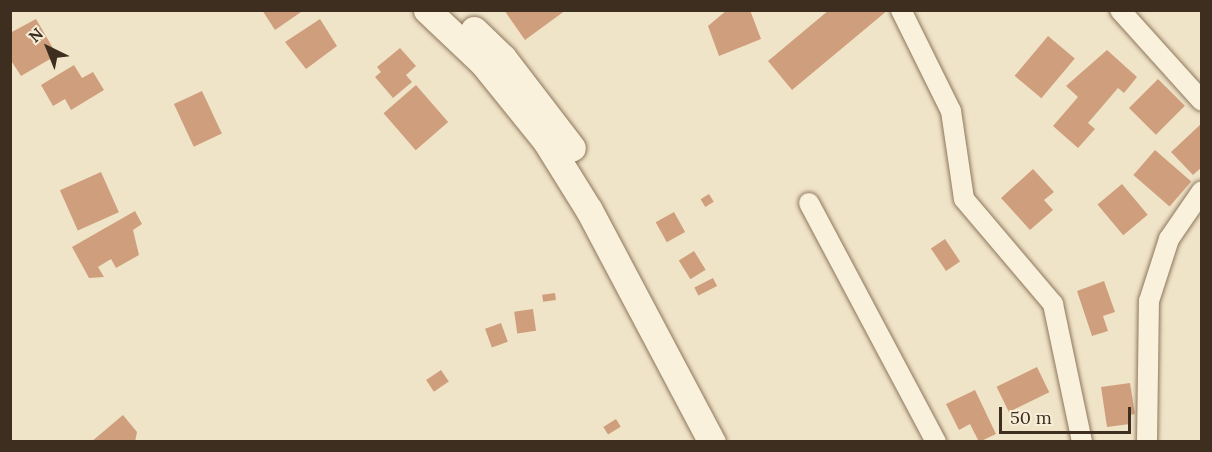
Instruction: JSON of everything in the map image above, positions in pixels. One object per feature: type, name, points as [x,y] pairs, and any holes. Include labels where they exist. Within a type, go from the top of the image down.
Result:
[{"type":"main road","points":[[426,10],[483,63],[551,149],[712,441]]},
{"type":"main road","points":[[453,10],[503,58],[581,162],[731,441]]},
{"type":"street","points":[[901,10],[951,111],[964,199],[1053,304],[1082,441]]},
{"type":"street","points":[[1120,10],[1202,101]]},
{"type":"street","points":[[1147,441],[1149,301],[1169,239],[1202,191]]},
{"type":"street","points":[[809,203],[936,441]]},
{"type":"building","points":[[262,10],[304,10],[275,30]]},
{"type":"building","points":[[504,10],[566,10],[525,40]]},
{"type":"building","points":[[727,10],[750,10],[761,39],[719,56],[708,26]]},
{"type":"building","points":[[829,10],[888,10],[792,90],[768,61]]},
{"type":"building","points":[[36,19],[57,55],[21,76],[10,59],[10,33]]},
{"type":"building","points":[[320,19],[337,46],[306,69],[285,42]]},
{"type":"building","points":[[1048,36],[1075,58],[1041,98],[1015,76]]},
{"type":"building","points":[[400,48],[416,66],[406,75],[412,82],[393,98],[375,77],[381,72],[377,67]]},
{"type":"building","points":[[1107,50],[1137,77],[1124,93],[1118,88],[1088,123],[1095,129],[1078,148],[1053,126],[1078,97],[1066,86]]},
{"type":"building","points":[[74,65],[82,78],[93,72],[104,90],[71,110],[65,99],[53,106],[41,85]]},
{"type":"building","points":[[1158,79],[1185,106],[1156,135],[1129,108]]},
{"type":"building","points":[[416,85],[448,122],[416,150],[384,113]]},
{"type":"building","points":[[202,91],[222,134],[194,147],[174,104]]},
{"type":"building","points":[[1202,123],[1202,167],[1193,175],[1171,152]]},
{"type":"building","points":[[1155,150],[1191,181],[1170,206],[1133,175]]},
{"type":"building","points":[[1033,169],[1054,192],[1044,200],[1053,210],[1030,230],[1001,198]]},
{"type":"building","points":[[101,172],[119,212],[78,230],[60,190]]},
{"type":"building","points":[[1122,184],[1148,215],[1123,235],[1097,205]]},
{"type":"building","points":[[709,194],[714,202],[705,207],[701,199]]},
{"type":"building","points":[[135,211],[142,224],[133,230],[139,255],[116,268],[111,259],[98,267],[104,277],[89,278],[72,247]]},
{"type":"building","points":[[674,212],[685,232],[667,242],[656,222]]},
{"type":"building","points":[[945,239],[960,261],[946,271],[931,249]]},
{"type":"building","points":[[694,251],[706,270],[690,279],[679,261]]},
{"type":"building","points":[[713,278],[717,286],[698,296],[694,288]]},
{"type":"building","points":[[1104,281],[1115,312],[1103,316],[1108,331],[1092,336],[1077,291]]},
{"type":"building","points":[[555,293],[556,300],[543,302],[542,295]]},
{"type":"building","points":[[533,309],[536,331],[517,333],[514,312]]},
{"type":"building","points":[[501,323],[508,342],[492,348],[485,329]]},
{"type":"building","points":[[1037,367],[1049,392],[1009,412],[997,387]]},
{"type":"building","points":[[441,370],[449,382],[434,392],[426,380]]},
{"type":"building","points":[[1130,383],[1135,414],[1129,415],[1130,424],[1107,427],[1101,387]]},
{"type":"building","points":[[975,390],[996,434],[979,442],[970,424],[959,430],[946,404]]},
{"type":"building","points":[[123,415],[137,432],[135,442],[91,442]]},
{"type":"building","points":[[616,419],[621,427],[608,435],[603,427]]}]
